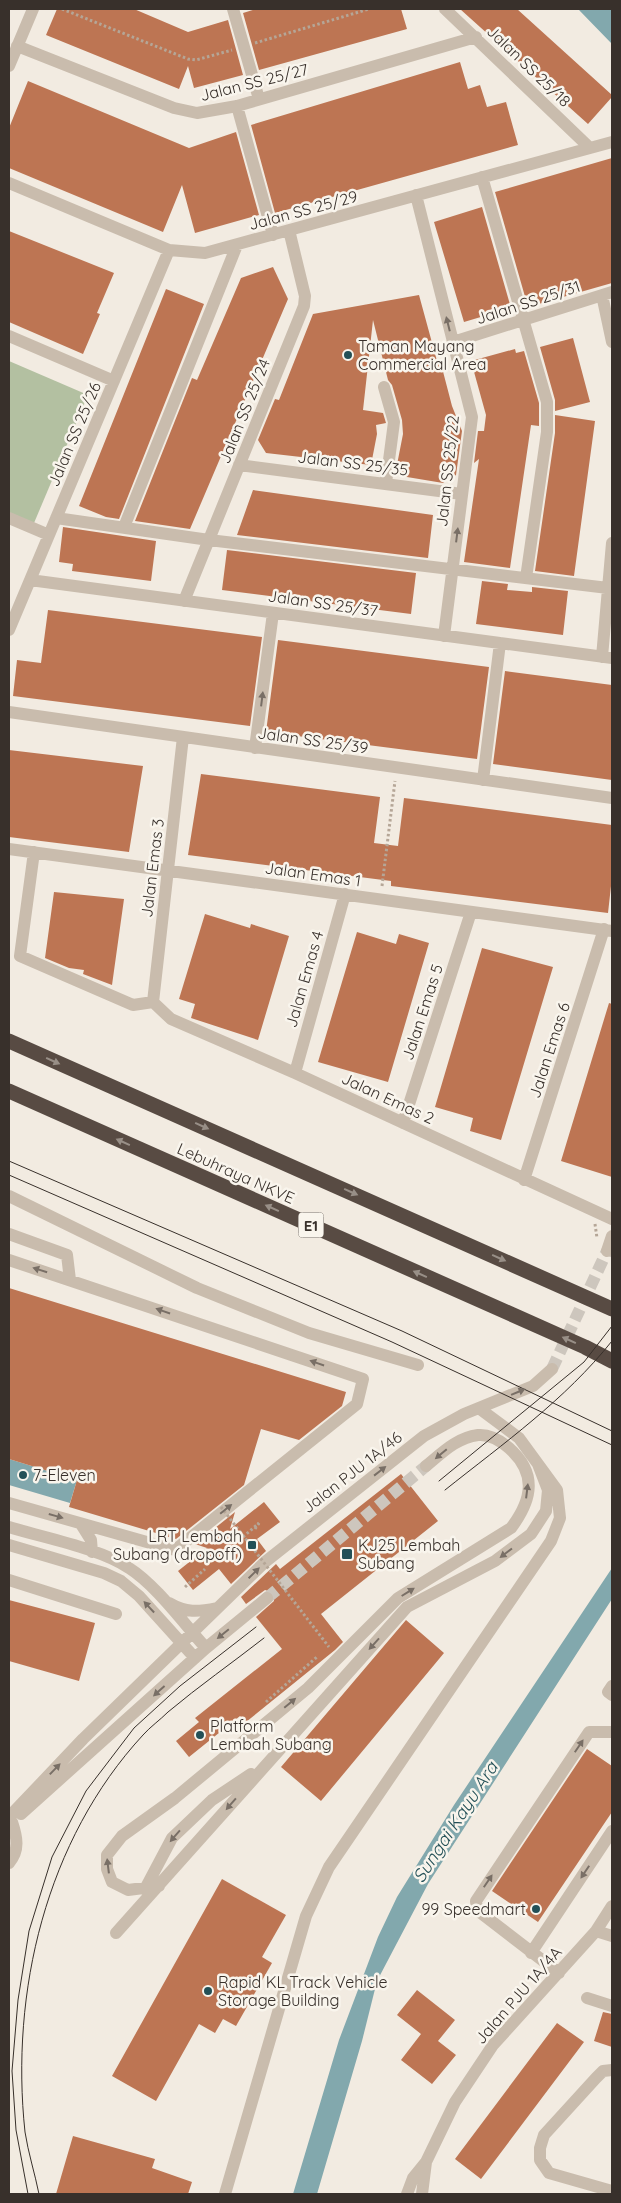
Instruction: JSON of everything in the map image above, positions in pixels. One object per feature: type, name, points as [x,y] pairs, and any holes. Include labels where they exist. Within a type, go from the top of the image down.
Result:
[{"type":"highway","name":"Lebuhraya NKVE","points":[[9,1041],[612,1309]]},
{"type":"highway","name":"Lebuhraya NKVE","points":[[9,1091],[585,1347],[612,1361]]},
{"type":"street","points":[[9,66],[33,9]]},
{"type":"street","points":[[233,9],[259,99]]},
{"type":"street","name":"Jalan SS 25/18","points":[[445,9],[590,148]]},
{"type":"street","name":"Jalan SS 25/27","points":[[17,46],[184,112],[197,113],[237,106],[476,37]]},
{"type":"street","points":[[237,106],[273,235]]},
{"type":"street","name":"Jalan SS 25/29","points":[[9,183],[169,250],[205,253],[612,142]]},
{"type":"street","points":[[482,177],[547,402],[548,417],[526,578]]},
{"type":"street","name":"Jalan SS 25/22","points":[[416,196],[472,417],[444,636]]},
{"type":"street","name":"Jalan SS 25/24","points":[[184,601],[304,306],[305,296],[289,230]]},
{"type":"street","points":[[124,527],[237,245]]},
{"type":"street","name":"Jalan SS 25/26","points":[[9,630],[169,250]]},
{"type":"street","points":[[607,294],[612,342]]},
{"type":"street","name":"Jalan SS 25/31","points":[[453,342],[607,294]]},
{"type":"street","points":[[9,336],[114,381]]},
{"type":"street","points":[[384,387],[394,422],[386,483]]},
{"type":"street","name":"Jalan SS 25/35","points":[[240,465],[462,494]]},
{"type":"street","points":[[9,518],[49,535]]},
{"type":"street","points":[[56,518],[209,540],[608,588]]},
{"type":"street","points":[[607,657],[608,588],[612,543]]},
{"type":"street","name":"Jalan SS 25/37","points":[[30,580],[607,657]]},
{"type":"street","points":[[255,748],[273,613]]},
{"type":"street","points":[[483,780],[500,643]]},
{"type":"street","name":"Jalan SS 25/39","points":[[9,712],[612,798]]},
{"type":"street","name":"Jalan Emas 3","points":[[153,1002],[183,737]]},
{"type":"street","name":"Jalan Emas 1","points":[[9,849],[608,930]]},
{"type":"street","points":[[34,852],[20,956],[133,1005],[153,1002]]},
{"type":"street","name":"Jalan Emas 4","points":[[294,1073],[345,894]]},
{"type":"street","name":"Jalan Emas 5","points":[[403,1123],[471,912]]},
{"type":"street","name":"Jalan Emas 6","points":[[524,1180],[608,930]]},
{"type":"street","name":"Jalan Emas 2","points":[[153,1002],[171,1020],[294,1073],[612,1219]]},
{"type":"street","points":[[9,1196],[197,1288],[309,1333],[418,1365]]},
{"type":"street","points":[[9,1234],[67,1255],[70,1280]]},
{"type":"street","points":[[602,1248],[612,1236]]},
{"type":"street","points":[[9,1260],[363,1379],[357,1404],[175,1550],[9,1503]]},
{"type":"street","name":"Jalan PJU 1A/46","points":[[182,1643],[265,1562],[424,1436],[444,1423],[533,1386],[552,1369]]},
{"type":"street","points":[[225,2194],[306,1916],[329,1867],[551,1541],[560,1518],[557,1490],[519,1438],[480,1409]]},
{"type":"street","points":[[159,1886],[128,1890],[112,1882],[107,1869],[107,1855],[122,1836],[175,1798],[308,1688],[398,1598],[511,1528],[524,1511],[528,1490],[528,1472],[521,1459],[501,1440],[479,1435],[456,1442],[426,1466]]},
{"type":"street","points":[[116,1933],[407,1607],[495,1562],[531,1534],[546,1511],[548,1490],[538,1464]]},
{"type":"street","points":[[81,1524],[91,1540],[92,1552]]},
{"type":"street","points":[[9,1528],[110,1557],[130,1568],[144,1579],[206,1648]]},
{"type":"street","points":[[9,1545],[104,1573],[121,1581],[139,1596],[195,1658]]},
{"type":"street","points":[[9,1580],[116,1614]]},
{"type":"street","points":[[160,1597],[187,1611],[198,1612],[219,1607]]},
{"type":"street","points":[[10,1821],[206,1648],[267,1598]]},
{"type":"street","points":[[10,1821],[83,1739],[182,1643]]},
{"type":"street","points":[[612,1686],[608,1692],[612,1695]]},
{"type":"street","points":[[559,1974],[478,1910],[476,1901],[589,1732],[612,1732]]},
{"type":"street","points":[[145,1889],[172,1838],[212,1800],[267,1763]]},
{"type":"street","points":[[9,1863],[14,1857],[18,1840],[10,1821]]},
{"type":"street","points":[[531,1953],[612,1831]]},
{"type":"street","name":"Jalan PJU 1A/4A","points":[[408,2194],[413,2178],[426,2162],[455,2102],[494,2045],[596,1931],[612,1906]]},
{"type":"street","points":[[596,1931],[612,1936]]},
{"type":"street","points":[[587,1998],[612,2006]]},
{"type":"street","points":[[612,2070],[603,2070],[544,2135],[540,2148],[540,2160],[549,2173],[612,2191]]},
{"type":"street","name":"Jalan PJU 1A/4A","points":[[422,2194],[426,2162]]},
{"type":"path","points":[[62,9],[188,59],[196,60],[369,9]]},
{"type":"path","points":[[381,899],[396,768]]},
{"type":"path","points":[[592,1210],[602,1248]]},
{"type":"path","points":[[221,1507],[329,1647]]},
{"type":"path","points":[[243,1537],[259,1523],[255,1529]]},
{"type":"path","points":[[185,1588],[206,1569]]},
{"type":"path","points":[[266,1702],[311,1662]]},
{"type":"green space","points":[[9,361],[88,395],[34,523],[9,513]]},
{"type":"water","points":[[612,9],[612,44],[579,10]]},
{"type":"water","points":[[9,1459],[77,1480],[70,1503],[9,1485]]},
{"type":"water","name":"Sungai Kayu Ara","points":[[612,1568],[612,1599],[428,1884],[377,1981],[362,2041],[317,2194],[293,2194],[339,2040],[378,1937],[397,1897],[454,1805]]},
{"type":"building","points":[[57,9],[134,9],[188,32],[228,20],[243,75],[194,88],[188,66],[179,89],[46,35]]},
{"type":"building","points":[[256,9],[401,9],[407,29],[259,70],[243,13]]},
{"type":"building","points":[[460,9],[517,9],[612,97],[588,124]]},
{"type":"building","points":[[460,62],[468,89],[480,85],[487,107],[506,102],[518,145],[275,213],[251,125]]},
{"type":"building","points":[[28,81],[189,148],[236,132],[259,215],[195,233],[182,185],[163,232],[9,168],[9,128]]},
{"type":"building","points":[[612,158],[612,283],[528,307],[495,192]]},
{"type":"building","points":[[482,207],[511,308],[464,322],[434,222]]},
{"type":"building","points":[[9,231],[114,273],[97,313],[100,314],[83,354],[9,322]]},
{"type":"building","points":[[273,267],[288,299],[190,529],[135,521],[192,378],[197,380],[241,278]]},
{"type":"building","points":[[166,289],[204,304],[119,519],[106,517],[79,506]]},
{"type":"building","points":[[419,295],[437,361],[440,360],[452,406],[462,431],[456,475],[443,483],[395,475],[403,434],[402,420],[392,385],[388,380],[373,320],[363,410],[383,413],[386,423],[376,425],[377,434],[371,465],[266,453],[258,440],[275,399],[279,400],[313,314]]},
{"type":"building","points":[[573,338],[590,402],[555,411],[555,400],[540,347]]},
{"type":"building","points":[[515,349],[516,353],[524,351],[539,403],[539,426],[531,425],[510,568],[464,562],[479,459],[474,463],[478,431],[484,431],[486,415],[471,361]]},
{"type":"building","points":[[555,415],[595,421],[574,576],[535,571],[555,433]]},
{"type":"building","points":[[253,490],[433,515],[428,558],[237,535]]},
{"type":"building","points":[[63,527],[156,541],[151,581],[72,571],[73,564],[59,562]]},
{"type":"building","points":[[227,550],[416,573],[411,614],[222,590]]},
{"type":"building","points":[[482,581],[508,584],[507,590],[532,592],[532,587],[568,591],[563,635],[476,624]]},
{"type":"building","points":[[48,610],[262,637],[250,726],[13,696],[17,660],[41,663]]},
{"type":"building","points":[[278,640],[489,667],[477,759],[266,732]]},
{"type":"building","points":[[505,671],[612,685],[612,780],[493,764]]},
{"type":"building","points":[[9,750],[143,766],[129,852],[9,837]]},
{"type":"building","points":[[201,774],[380,797],[374,843],[398,846],[404,798],[612,825],[612,877],[608,913],[391,886],[391,881],[188,855]]},
{"type":"building","points":[[54,892],[124,899],[112,985],[83,974],[84,970],[69,968],[45,958]]},
{"type":"building","points":[[205,914],[250,928],[251,924],[289,936],[258,1040],[191,1018],[195,1004],[179,999]]},
{"type":"building","points":[[357,932],[396,944],[399,934],[429,943],[388,1082],[318,1062]]},
{"type":"building","points":[[482,948],[553,967],[501,1140],[470,1131],[473,1118],[435,1107]]},
{"type":"building","points":[[609,1003],[612,1004],[612,1177],[561,1161]]},
{"type":"building","points":[[9,1288],[346,1392],[342,1406],[299,1440],[261,1429],[244,1485],[176,1539],[69,1507],[77,1480],[9,1459]]},
{"type":"building","name":"KJ25 Lembah Subang","points":[[401,1474],[438,1521],[321,1614],[343,1642],[335,1650],[246,1722],[240,1716],[189,1757],[176,1741],[199,1722],[195,1718],[282,1649],[256,1617],[274,1601],[274,1593],[265,1590],[246,1604],[241,1597],[276,1564],[280,1569]]},
{"type":"building","points":[[264,1502],[280,1522],[257,1539],[266,1551],[231,1584],[219,1569],[193,1590],[178,1571],[207,1548],[195,1544],[235,1512],[230,1529]]},
{"type":"building","points":[[9,1600],[95,1623],[79,1681],[9,1661]]},
{"type":"building","points":[[406,1620],[444,1653],[321,1801],[281,1767]]},
{"type":"building","points":[[587,1749],[612,1766],[612,1812],[538,1922],[492,1891]]},
{"type":"building","name":"Rapid KL Track Vehicle Storage Building","points":[[222,1879],[286,1915],[262,1957],[272,1963],[236,2026],[223,2019],[215,2033],[199,2024],[156,2101],[112,2076]]},
{"type":"building","points":[[417,1990],[455,2020],[438,2041],[456,2055],[432,2084],[401,2060],[421,2034],[397,2015]]},
{"type":"building","points":[[603,2012],[612,2014],[612,2047],[594,2041]]},
{"type":"building","points":[[557,2023],[584,2042],[481,2179],[455,2159]]},
{"type":"building","points":[[73,2136],[155,2159],[152,2168],[192,2182],[188,2194],[56,2194]]},
{"type":"tunnel","points":[[552,1369],[607,1251]]},
{"type":"tunnel","points":[[267,1598],[426,1466]]},
{"type":"tram line","points":[[9,1161],[402,1331],[612,1431]]},
{"type":"tram line","points":[[9,1175],[392,1342],[612,1445]]},
{"type":"tram line","points":[[439,1481],[584,1362],[612,1326]]},
{"type":"tram line","points":[[445,1490],[554,1402],[612,1341]]},
{"type":"tram line","points":[[28,2194],[16,2130],[12,2071],[18,2000],[29,1931],[52,1857],[86,1791],[134,1728],[180,1686],[256,1627]]},
{"type":"tram line","points":[[39,2194],[25,2132],[22,2079],[23,2026],[30,1973],[42,1920],[59,1870],[82,1822],[109,1776],[143,1735],[180,1702],[264,1638]]},
{"type":"place","name":"Taman Mayang Commercial Area","points":[[348,355]]},
{"type":"place","name":"7-Eleven","points":[[23,1475]]},
{"type":"place","name":"LRT Lembah Subang (dropoff)","points":[[252,1545]]},
{"type":"place","name":"KJ25 Lembah Subang","points":[[347,1554]]},
{"type":"place","name":"Platform Lembah Subang","points":[[200,1735]]},
{"type":"place","name":"99 Speedmart","points":[[536,1909]]},
{"type":"place","name":"Rapid KL Track Vehicle Storage Building","points":[[208,1991]]}]
